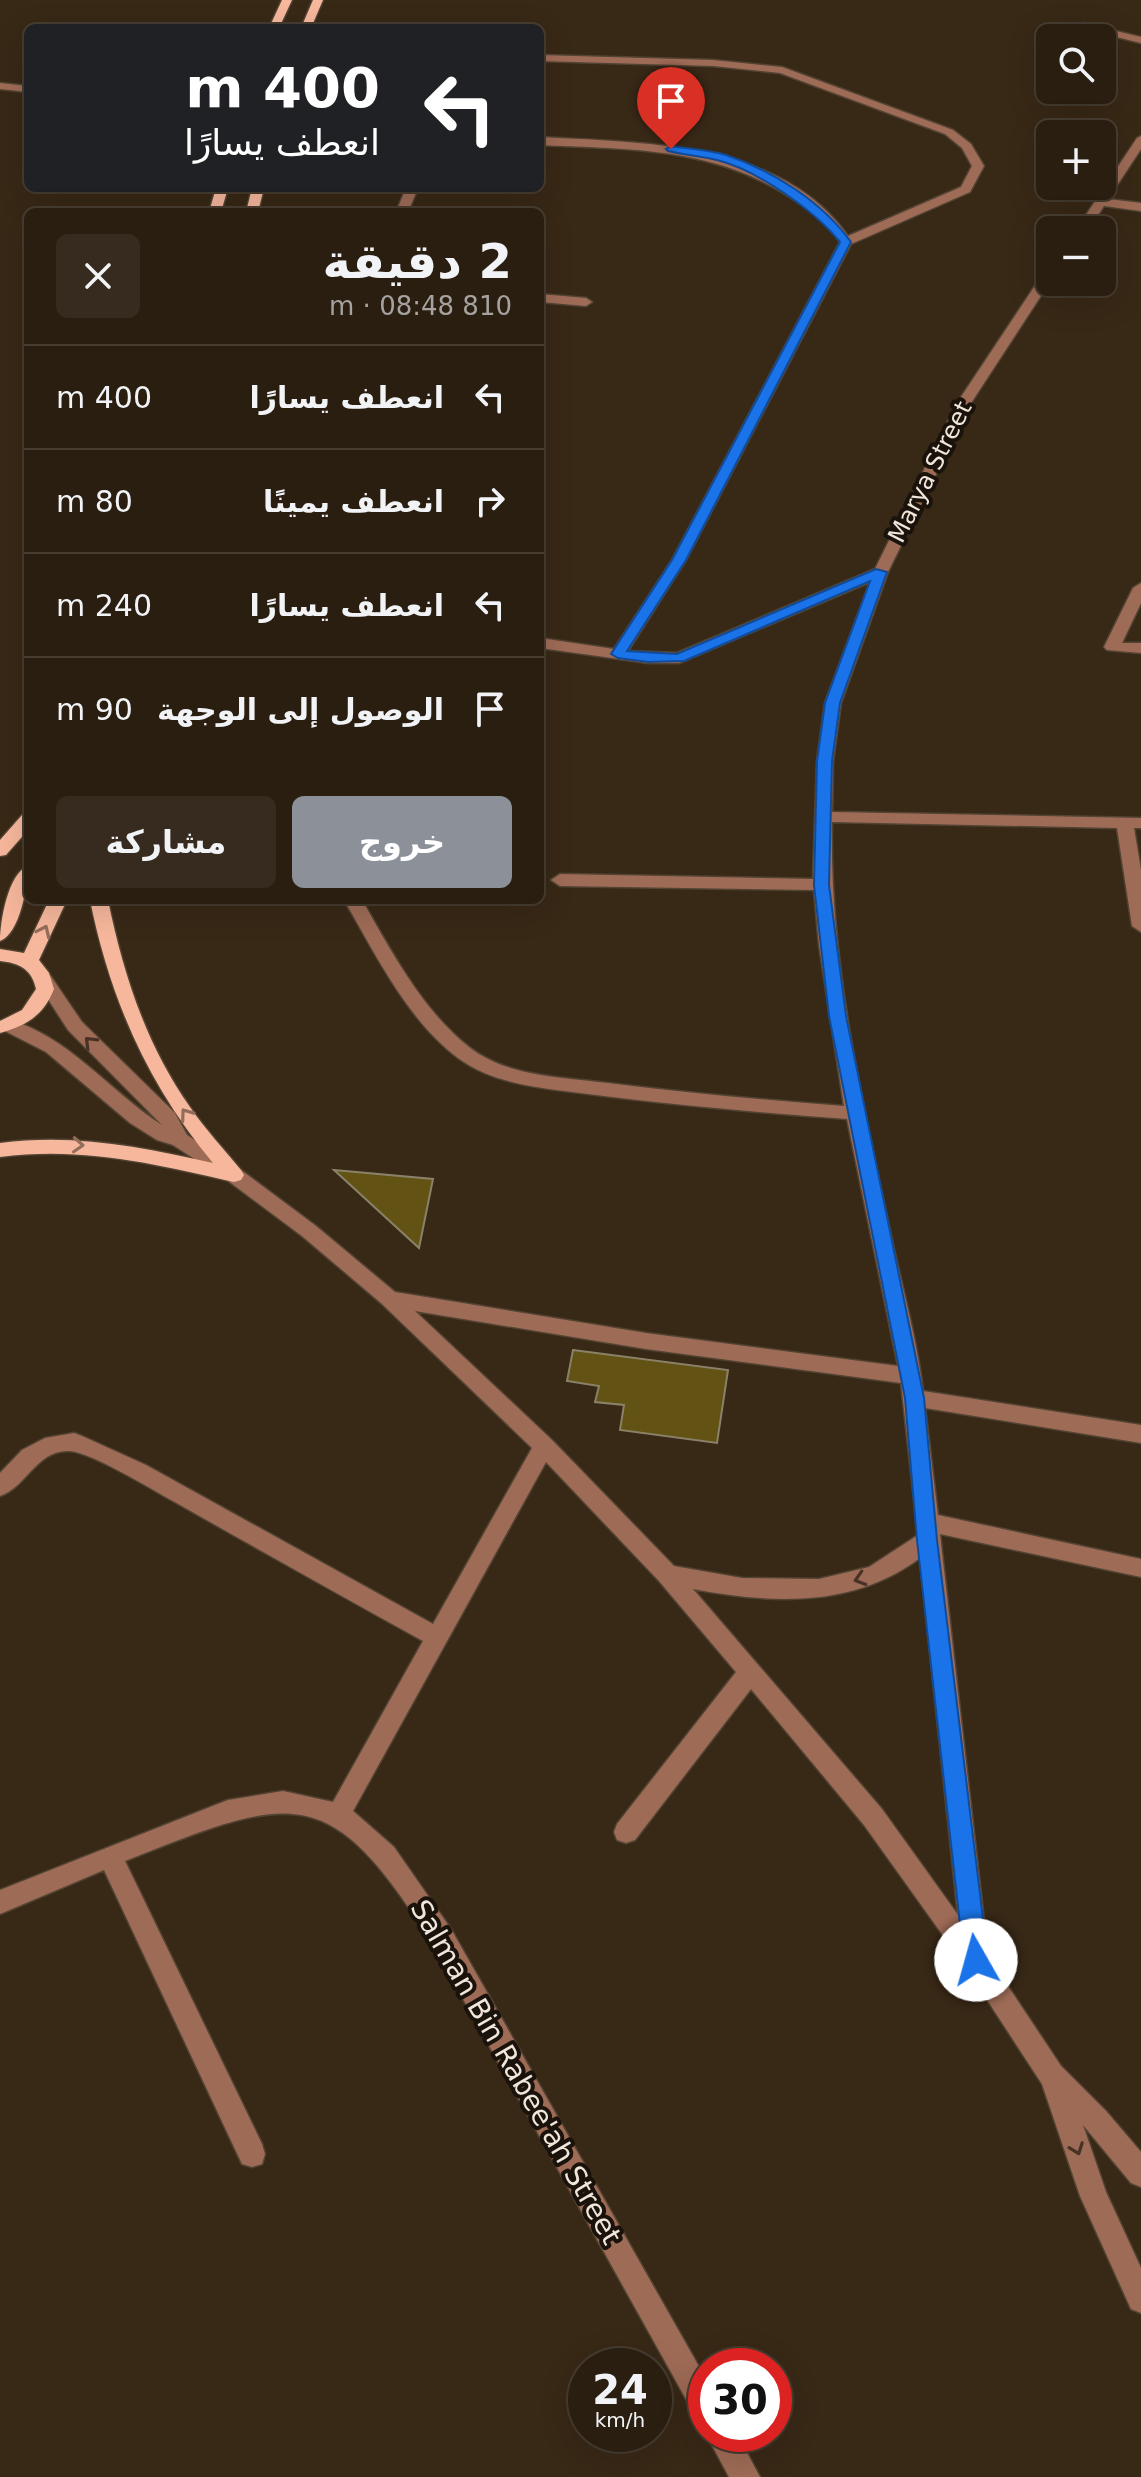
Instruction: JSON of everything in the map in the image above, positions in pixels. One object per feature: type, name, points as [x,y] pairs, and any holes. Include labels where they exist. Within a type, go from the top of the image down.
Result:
[{"type":"main road","points":[[276,24],[287,0]]},
{"type":"main road","points":[[308,24],[318,0]]},
{"type":"main road","points":[[0,851],[24,824]]},
{"type":"main road","points":[[0,935],[24,881]]},
{"type":"main road","points":[[29,962],[56,904]]},
{"type":"main road","points":[[100,904],[123,993],[149,1052],[183,1111],[234,1175]]},
{"type":"main road","points":[[0,955],[29,962],[44,979],[42,1000],[26,1016],[3,1026]]},
{"type":"main road","points":[[0,1150],[47,1144],[113,1148],[234,1175]]},
{"type":"street","points":[[1116,34],[1141,40]]},
{"type":"street","points":[[544,58],[713,63],[782,70],[949,132],[974,155],[978,166],[966,189],[846,242],[679,560],[618,654]]},
{"type":"street","points":[[0,86],[24,89]]},
{"type":"street","points":[[1092,216],[1141,140]]},
{"type":"street","points":[[544,141],[671,149],[723,158],[788,190],[828,219],[846,242]]},
{"type":"street","points":[[1102,202],[1141,207]]},
{"type":"street","name":"Marya Street","points":[[976,1960],[926,1531],[913,1387],[855,1113],[838,1016],[822,885],[825,761],[833,703],[881,572],[964,403],[1036,293]]},
{"type":"street","points":[[544,298],[586,302]]},
{"type":"street","points":[[544,644],[648,658],[679,658],[881,572]]},
{"type":"street","points":[[1141,588],[1112,647],[1141,648]]},
{"type":"street","points":[[824,817],[1133,822],[1141,926]]},
{"type":"street","points":[[560,880],[822,885]]},
{"type":"street","points":[[355,904],[413,997],[462,1052],[494,1070],[654,1096],[855,1113]]},
{"type":"street","points":[[44,979],[75,1026],[168,1118],[180,1140]]},
{"type":"street","points":[[3,1026],[53,1047],[137,1118],[164,1135],[180,1140],[234,1175],[309,1231],[388,1298],[544,1446],[667,1574],[873,1817],[976,1960],[1052,2075],[1097,2120],[1141,2173]]},
{"type":"street","points":[[388,1298],[913,1387],[1141,1434]]},
{"type":"street","points":[[0,1487],[30,1456],[53,1444],[74,1442],[138,1471],[436,1637]]},
{"type":"street","points":[[338,1815],[544,1446]]},
{"type":"street","points":[[667,1574],[732,1588],[801,1590],[870,1577],[904,1558],[926,1531],[1141,1568]]},
{"type":"street","points":[[626,1832],[751,1671]]},
{"type":"street","name":"Salman Bin Rabee'ah Street","points":[[0,1902],[200,1820],[250,1807],[278,1802],[303,1805],[338,1815],[362,1831],[413,1891],[442,1937],[688,2375]]},
{"type":"street","points":[[110,1856],[252,2154]]},
{"type":"street","points":[[1052,2075],[1094,2196],[1141,2299]]},
{"type":"street","points":[[731,2452],[745,2477]]},
{"type":"building","points":[[334,1170],[433,1179],[419,1248]]},
{"type":"building","points":[[573,1350],[728,1370],[717,1443],[620,1430],[624,1405],[595,1402],[599,1386],[567,1381]]},
{"type":"route","points":[[671,149],[723,158],[788,190],[828,219],[846,242],[679,560],[618,654],[679,658],[881,572],[833,703],[825,761],[822,885],[838,1016],[855,1113],[911,1376],[976,1960]]}]
